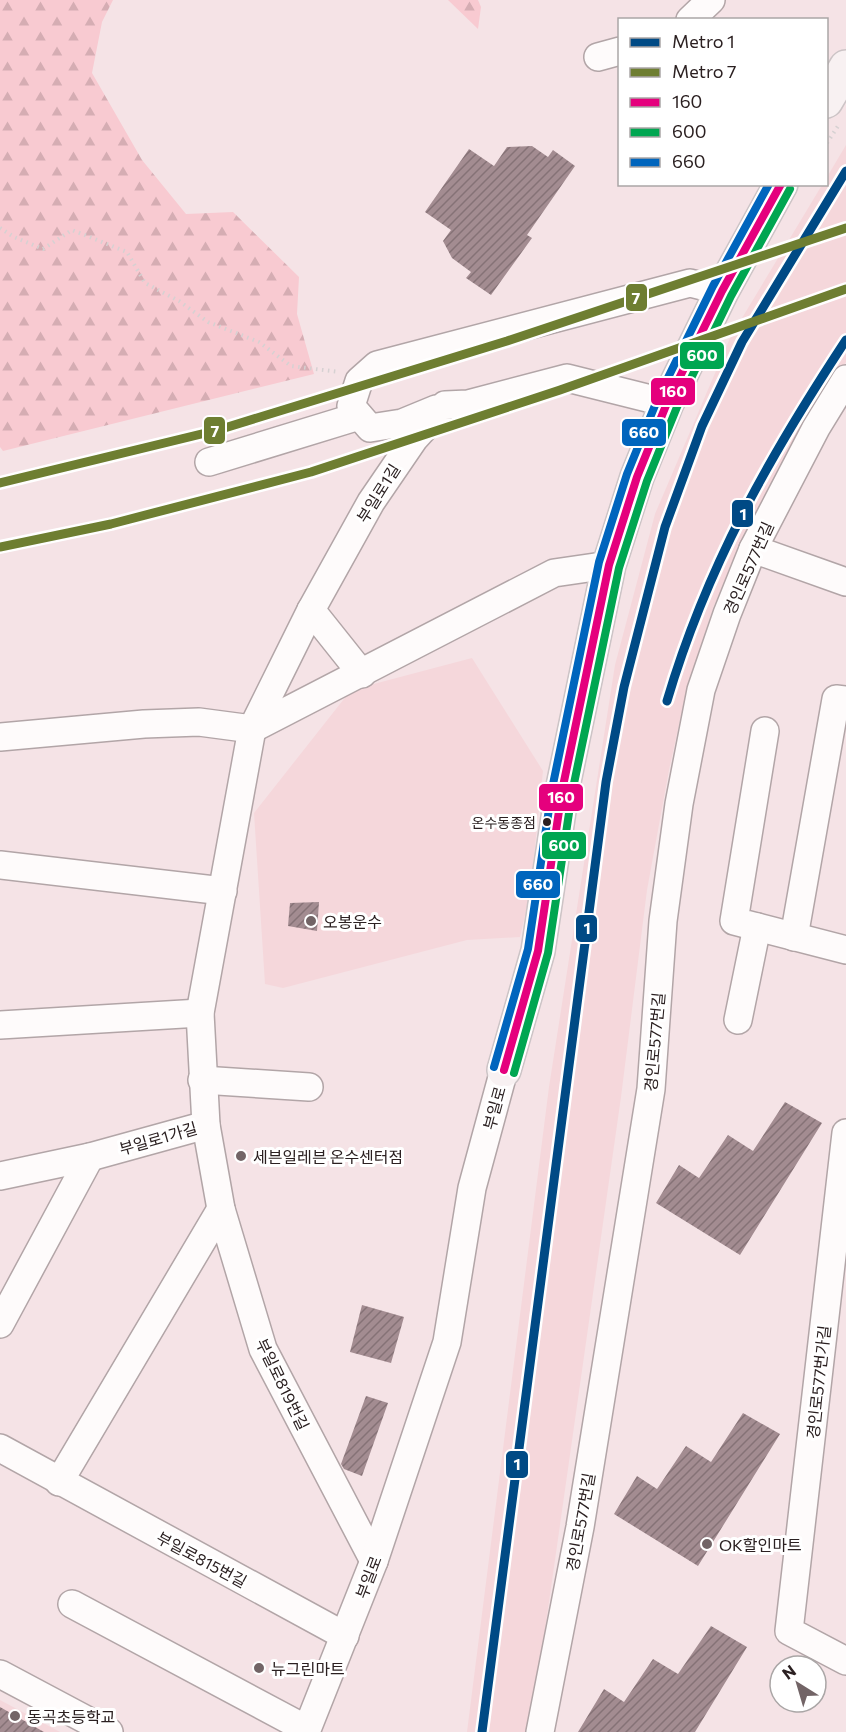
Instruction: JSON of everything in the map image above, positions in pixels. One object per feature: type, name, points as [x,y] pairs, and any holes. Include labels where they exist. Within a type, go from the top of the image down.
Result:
[{"type":"main road","points":[[828,98],[846,67]]},
{"type":"main road","name":"부일로","points":[[504,1070],[538,951],[562,791],[609,565],[637,477],[667,403],[722,291],[780,186]]},
{"type":"street","points":[[692,18],[711,0]]},
{"type":"street","points":[[667,403],[567,378],[468,404],[445,405],[402,423],[370,428],[351,406],[359,381],[377,365],[690,283],[722,291]]},
{"type":"street","name":"경인로577번길","points":[[540,1732],[580,1527],[651,1089],[663,921],[679,804],[701,690],[727,614],[753,549],[816,428],[846,379]]},
{"type":"street","name":"부일로1길","points":[[252,729],[311,610],[371,501],[414,438],[445,405]]},
{"type":"street","points":[[209,462],[359,416]]},
{"type":"street","points":[[753,549],[846,582]]},
{"type":"street","points":[[0,737],[144,724],[199,722],[252,729],[554,573],[609,565]]},
{"type":"street","points":[[311,610],[362,674]]},
{"type":"street","points":[[794,937],[836,699],[846,700]]},
{"type":"street","name":"부일로1가길","points":[[0,1176],[90,1157],[206,1125],[200,1013],[252,729]]},
{"type":"street","points":[[765,730],[734,921],[846,950]]},
{"type":"street","points":[[0,865],[223,891]]},
{"type":"street","points":[[738,1020],[757,927]]},
{"type":"street","points":[[0,1025],[200,1013]]},
{"type":"street","name":"부일로","points":[[72,1604],[306,1731],[374,1561],[447,1342],[472,1188],[504,1070]]},
{"type":"street","points":[[202,1080],[309,1087]]},
{"type":"street","name":"부일로819번길","points":[[206,1125],[221,1209],[263,1349],[374,1561]]},
{"type":"street","name":"경인로577번가길","points":[[846,1133],[789,1631],[846,1661]]},
{"type":"street","points":[[0,1324],[90,1157]]},
{"type":"street","points":[[58,1482],[221,1209]]},
{"type":"street","name":"부일로815번길","points":[[0,1448],[58,1482],[345,1636]]},
{"type":"street","points":[[0,1674],[110,1732]]},
{"type":"path","points":[[828,141],[846,114]]},
{"type":"path","points":[[0,228],[14,237],[43,249],[72,230],[127,252],[145,283],[179,301],[208,322],[259,342],[291,366],[334,373],[377,365]]},
{"type":"shaded area","points":[[846,145],[846,362],[824,396],[714,605],[686,693],[647,890],[621,1097],[546,1623],[533,1732],[467,1732],[549,1087],[615,665],[655,514],[730,338],[821,186],[828,186],[828,175]]},
{"type":"shaded area","points":[[472,658],[543,771],[530,893],[520,937],[467,940],[283,988],[265,984],[254,813],[351,690]]},
{"type":"shaded area","name":"동곡초등학교","points":[[0,1700],[60,1732],[0,1732]]},
{"type":"green space","points":[[0,0],[113,0],[102,22],[92,73],[142,160],[186,214],[233,212],[299,277],[297,314],[314,374],[3,451],[0,447]]},
{"type":"green space","points":[[448,0],[478,0],[481,7],[478,29]]},
{"type":"building","points":[[532,146],[548,157],[553,150],[575,166],[527,235],[532,238],[491,295],[466,278],[471,272],[452,258],[443,241],[451,230],[425,212],[469,149],[494,166],[507,147]]},
{"type":"building","name":"오봉운수","points":[[319,902],[317,931],[288,926],[290,903]]},
{"type":"building","points":[[785,1102],[822,1123],[740,1255],[656,1203],[679,1165],[699,1178],[728,1135],[753,1151]]},
{"type":"building","points":[[362,1305],[404,1317],[391,1363],[350,1352]]},
{"type":"building","points":[[366,1396],[388,1403],[362,1476],[344,1469],[341,1464]]},
{"type":"building","points":[[743,1413],[780,1434],[698,1566],[614,1514],[637,1476],[657,1489],[686,1446],[711,1462]]},
{"type":"building","points":[[711,1626],[747,1647],[695,1732],[578,1732],[604,1689],[624,1702],[653,1659],[678,1674]]},
{"type":"building","points":[[0,1707],[44,1732],[0,1732]]},
{"type":"metro line","name":"1","points":[[482,1732],[606,782],[624,687],[665,527],[702,426],[742,342],[846,171]]},
{"type":"metro line","name":"7","points":[[0,483],[218,430],[507,341],[846,228]]},
{"type":"metro line","name":"7","points":[[0,547],[111,524],[311,472],[560,390],[846,289]]},
{"type":"metro line","name":"1","points":[[667,701],[701,604],[721,558],[766,470],[846,340]]},
{"type":"transit line","name":"660","points":[[494,1067],[528,949],[552,789],[599,562],[627,474],[658,398],[713,286],[768,186]]},
{"type":"transit line","name":"160","points":[[504,1070],[538,951],[562,791],[609,565],[637,477],[667,403],[722,291],[780,186]]},
{"type":"transit line","name":"600","points":[[514,1073],[548,953],[572,793],[619,568],[647,481],[677,407],[731,296],[790,189]]},
{"type":"place","name":"온수동종점","points":[[547,822]]},
{"type":"place","name":"오봉운수","points":[[311,921]]},
{"type":"place","name":"세븐일레븐 온수센터점","points":[[241,1156]]},
{"type":"place","name":"OK할인마트","points":[[707,1544]]},
{"type":"place","name":"뉴그린마트","points":[[259,1668]]},
{"type":"place","name":"동곡초등학교","points":[[15,1716]]}]
